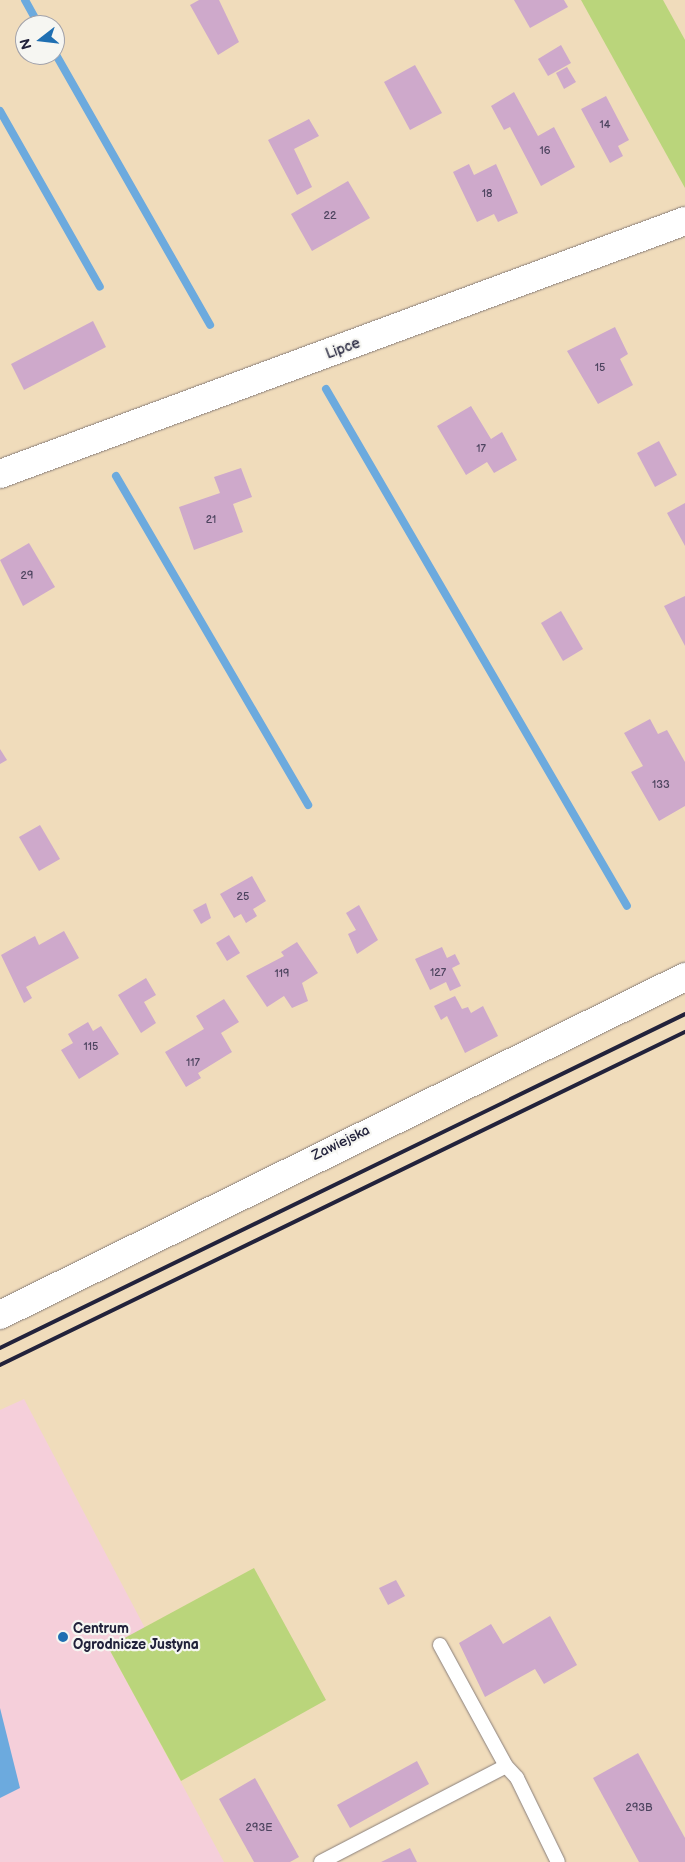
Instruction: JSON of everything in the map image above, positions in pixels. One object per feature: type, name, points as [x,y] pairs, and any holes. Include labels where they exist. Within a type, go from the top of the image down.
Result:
[{"type":"street","name":"Lipce","points":[[0,474],[685,221]]},
{"type":"street","name":"Zawiejska","points":[[0,1315],[685,977]]},
{"type":"lane","points":[[440,1645],[506,1766],[517,1778],[558,1862]]},
{"type":"lane","points":[[321,1862],[506,1766]]},
{"type":"shaded area","name":"Centrum Ogrodnicze Justyna","points":[[24,1399],[145,1628],[108,1647],[224,1862],[0,1862],[0,1410]]},
{"type":"green space","points":[[581,0],[663,0],[685,40],[685,188]]},
{"type":"green space","points":[[254,1568],[326,1700],[181,1781],[108,1647]]},
{"type":"water","points":[[0,1708],[20,1788],[0,1798]]},
{"type":"building","points":[[199,0],[219,0],[239,42],[218,55],[190,5]]},
{"type":"building","points":[[514,0],[564,0],[568,7],[530,28]]},
{"type":"building","points":[[561,45],[571,63],[548,76],[538,59]]},
{"type":"building","points":[[415,65],[442,113],[410,130],[384,82]]},
{"type":"building","points":[[567,67],[576,82],[564,89],[556,73]]},
{"type":"building","points":[[514,92],[538,136],[554,127],[575,167],[541,186],[510,127],[504,130],[491,106]]},
{"type":"building","points":[[606,96],[629,140],[618,146],[623,156],[610,163],[581,109]]},
{"type":"building","points":[[309,119],[319,136],[294,149],[312,187],[297,195],[268,140]]},
{"type":"building","points":[[469,164],[474,175],[496,164],[518,213],[498,222],[494,214],[477,222],[453,172]]},
{"type":"building","points":[[348,181],[370,218],[312,251],[291,214]]},
{"type":"building","points":[[93,321],[106,347],[24,390],[11,364]]},
{"type":"building","points":[[615,327],[628,354],[620,359],[633,385],[598,404],[567,351]]},
{"type":"building","points":[[471,406],[491,439],[502,432],[517,460],[494,473],[487,462],[466,475],[437,426]]},
{"type":"building","points":[[659,441],[677,475],[655,487],[637,453]]},
{"type":"building","points":[[241,468],[252,497],[233,504],[243,532],[194,550],[179,507],[220,493],[214,477]]},
{"type":"building","points":[[685,503],[685,546],[667,513]]},
{"type":"building","points":[[29,543],[55,587],[23,606],[0,560]]},
{"type":"building","points":[[685,596],[685,646],[664,606]]},
{"type":"building","points":[[561,611],[583,649],[563,661],[541,623]]},
{"type":"building","points":[[650,719],[658,734],[667,730],[685,762],[685,806],[659,821],[631,772],[643,766],[624,733]]},
{"type":"building","points":[[0,749],[7,760],[0,764]]},
{"type":"building","points":[[40,825],[60,859],[39,871],[19,837]]},
{"type":"building","points":[[252,876],[266,901],[253,909],[257,916],[246,923],[241,914],[234,918],[220,894]]},
{"type":"building","points":[[206,903],[211,918],[201,924],[193,910]]},
{"type":"building","points":[[359,905],[378,940],[357,954],[348,934],[356,930],[346,913]]},
{"type":"building","points":[[64,931],[79,958],[26,987],[32,998],[24,1003],[1,955],[35,936],[39,945]]},
{"type":"building","points":[[229,935],[240,953],[227,961],[216,943]]},
{"type":"building","points":[[297,942],[318,973],[302,983],[308,1001],[292,1008],[284,996],[267,1007],[246,976],[284,956],[281,952]]},
{"type":"building","points":[[442,947],[447,958],[455,954],[460,964],[452,968],[461,986],[450,991],[446,982],[430,990],[415,959]]},
{"type":"building","points":[[146,978],[156,995],[144,1002],[156,1023],[141,1033],[118,995]]},
{"type":"building","points":[[455,996],[462,1009],[468,1007],[471,1013],[483,1006],[498,1036],[465,1053],[447,1016],[441,1020],[434,1006]]},
{"type":"building","points":[[224,999],[239,1022],[221,1033],[232,1052],[198,1073],[201,1078],[186,1087],[165,1052],[204,1029],[196,1016]]},
{"type":"building","points":[[88,1022],[93,1031],[101,1026],[119,1054],[79,1079],[61,1050],[73,1043],[68,1034]]},
{"type":"building","points":[[396,1580],[405,1596],[388,1605],[379,1588]]},
{"type":"building","points":[[550,1616],[577,1665],[544,1684],[535,1669],[485,1697],[459,1643],[491,1624],[503,1644]]},
{"type":"building","points":[[638,1753],[685,1838],[685,1862],[639,1862],[593,1778]]},
{"type":"building","points":[[417,1761],[429,1784],[350,1828],[337,1805]]},
{"type":"building","points":[[255,1778],[299,1857],[290,1862],[254,1862],[219,1799]]},
{"type":"building","points":[[410,1848],[417,1862],[381,1862]]},
{"type":"waterway","points":[[25,0],[33,15]]},
{"type":"waterway","points":[[62,65],[210,325]]},
{"type":"waterway","points":[[0,111],[100,287]]},
{"type":"waterway","points":[[326,389],[627,906]]},
{"type":"waterway","points":[[116,476],[308,805]]},
{"type":"railway","points":[[0,1348],[685,1014]]},
{"type":"railway","points":[[0,1365],[685,1032]]},
{"type":"place","name":"Centrum Ogrodnicze Justyna","points":[[63,1637]]}]
